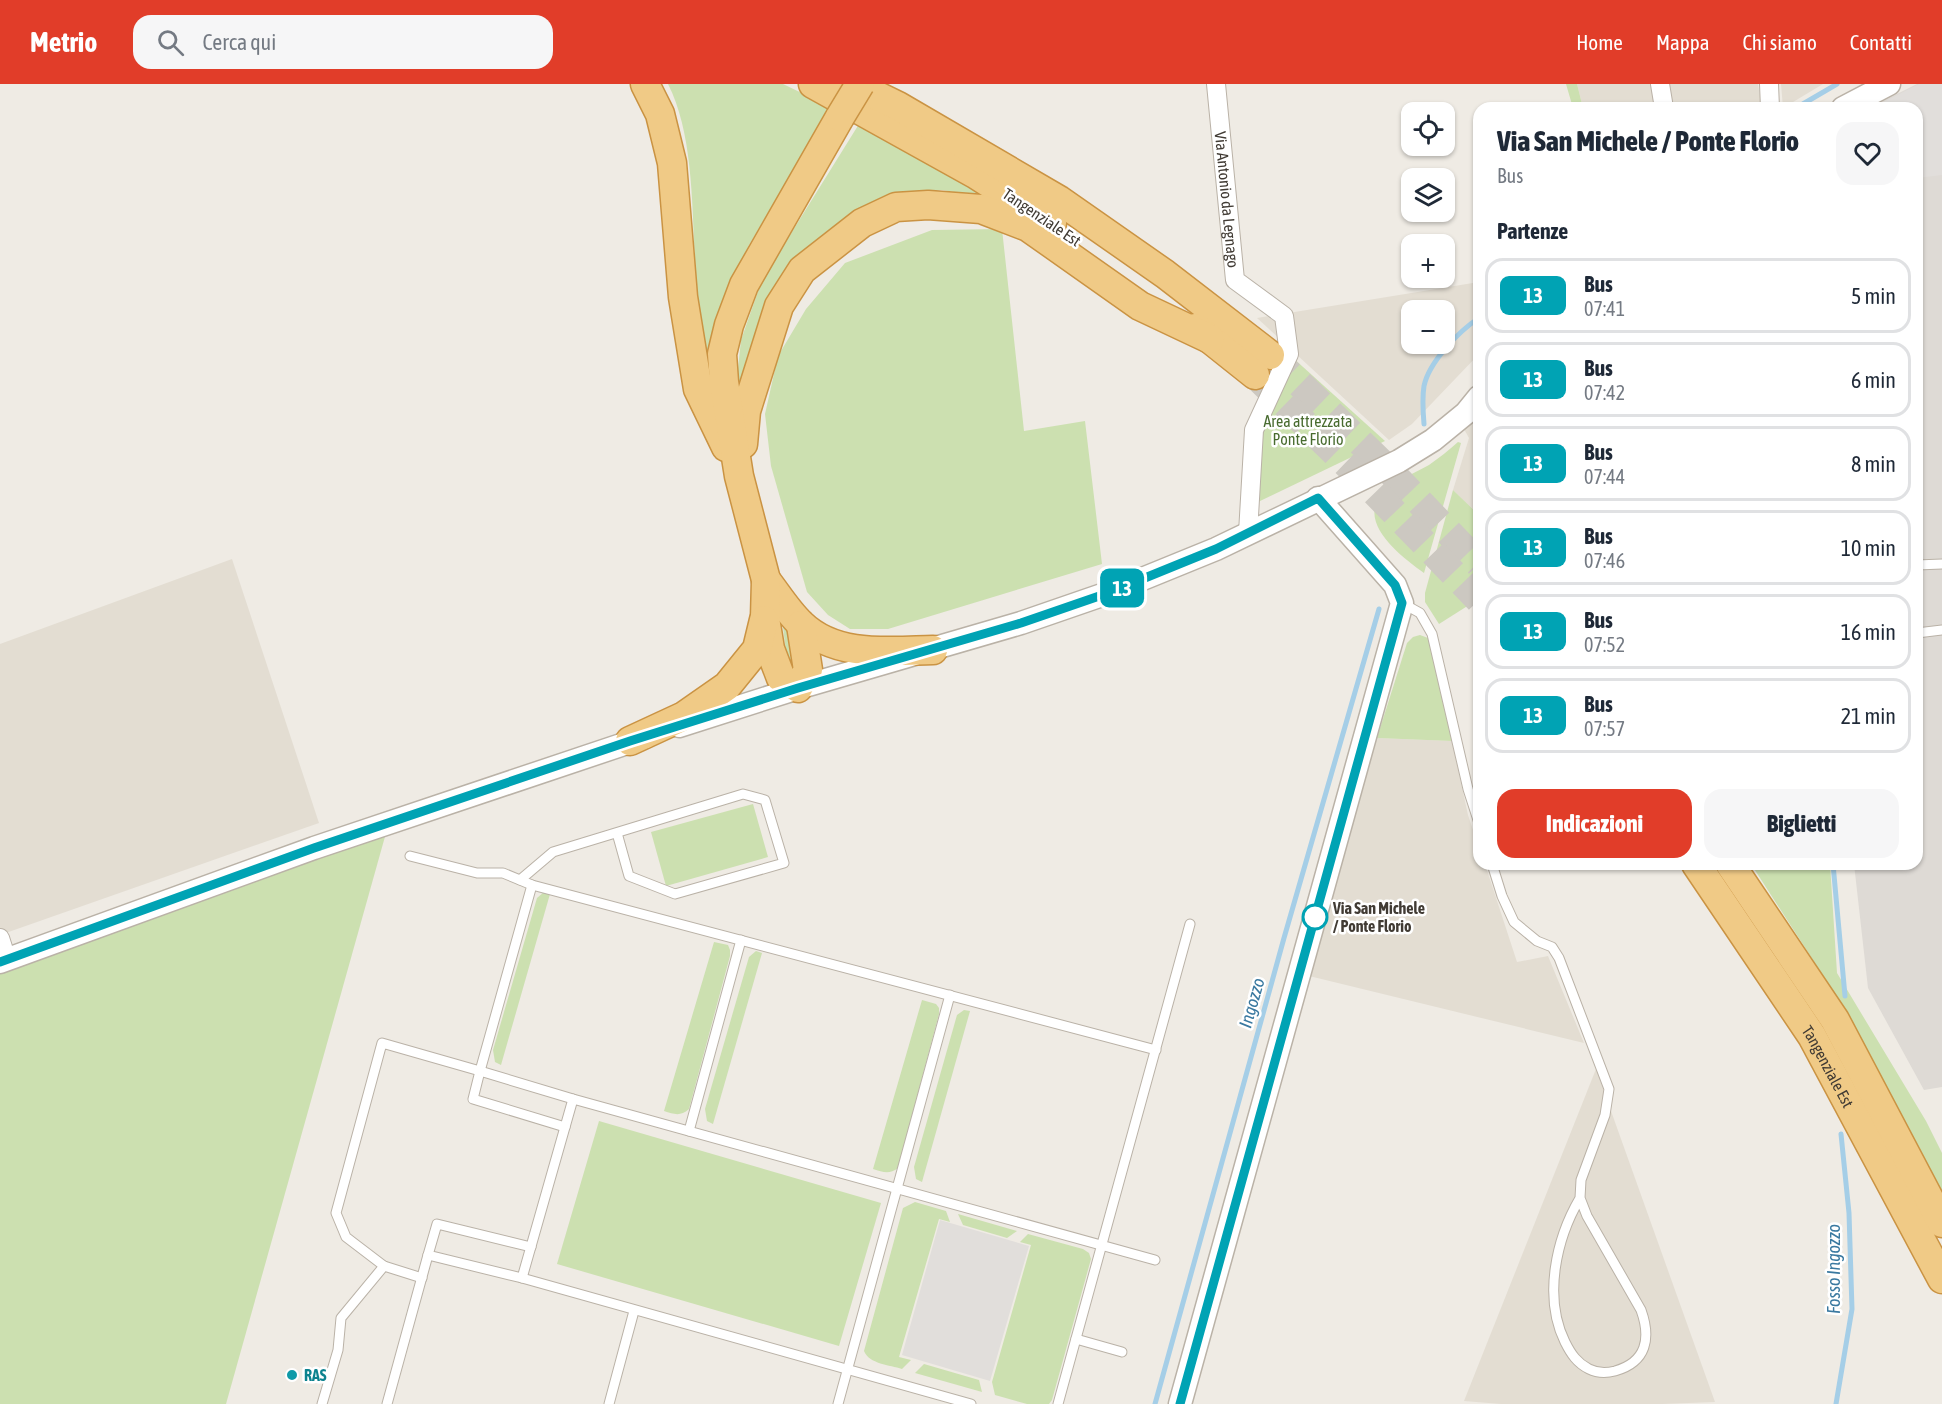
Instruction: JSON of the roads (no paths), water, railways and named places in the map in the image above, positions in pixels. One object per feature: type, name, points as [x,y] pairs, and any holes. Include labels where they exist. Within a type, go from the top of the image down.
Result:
[{"type":"highway","points":[[645,84],[660,114],[672,163],[683,297],[698,389],[739,476]]},
{"type":"highway","name":"Tangenziale Est","points":[[813,84],[975,174],[1053,223],[1210,339],[1262,365],[1165,274],[1059,200],[898,106],[853,84]]},
{"type":"highway","points":[[801,625],[808,670],[798,688],[782,678],[770,648],[765,618],[766,580],[739,476],[724,382],[722,354],[729,325],[744,285],[860,84]]},
{"type":"highway","points":[[871,84],[898,106]]},
{"type":"highway","points":[[739,476],[746,411],[779,306],[802,270],[862,223],[896,207],[928,205],[981,209],[1028,227],[1140,306],[1210,339]]},
{"type":"highway","points":[[766,580],[801,625],[827,641],[860,651],[933,650]]},
{"type":"highway","points":[[630,741],[684,716],[727,686],[757,648],[765,618]]},
{"type":"highway","name":"Tangenziale Est","points":[[1700,870],[1812,1036],[1942,1279]]},
{"type":"highway","name":"Tangenziale Est","points":[[1734,870],[1835,1020],[1942,1223]]},
{"type":"street","name":"Via Antonio da Legnago","points":[[1216,84],[1235,280],[1284,316],[1289,354],[1254,430],[1248,533]]},
{"type":"street","points":[[1660,84],[1663,102]]},
{"type":"street","points":[[1769,84],[1770,102]]},
{"type":"street","points":[[1854,102],[1888,84]]},
{"type":"street","points":[[0,938],[3,961],[314,848],[630,741],[798,688],[933,650],[1108,593],[1216,549],[1399,460],[1433,440],[1473,404]]},
{"type":"street","points":[[1180,1404],[1402,603],[1395,585],[1318,498]]},
{"type":"lane","points":[[1923,565],[1942,564]]},
{"type":"lane","points":[[1402,603],[1420,613],[1432,634],[1473,804]]},
{"type":"lane","points":[[1923,632],[1942,630]]},
{"type":"lane","points":[[520,880],[554,852],[743,794],[765,800],[783,862],[675,894],[629,876],[617,833]]},
{"type":"lane","points":[[410,856],[477,873],[503,873],[532,885],[1156,1050]]},
{"type":"lane","points":[[1494,870],[1502,896],[1514,922],[1537,941],[1552,947],[1559,958],[1609,1089],[1605,1115],[1581,1180],[1580,1198],[1587,1216],[1641,1310],[1645,1322],[1646,1341],[1642,1354],[1634,1363],[1607,1373],[1590,1370],[1573,1357],[1561,1332],[1554,1304],[1556,1263],[1570,1216],[1580,1198]]},
{"type":"lane","points":[[532,885],[473,1099],[565,1127]]},
{"type":"lane","points":[[1058,1404],[1190,924]]},
{"type":"lane","points":[[689,1131],[741,940]]},
{"type":"lane","points":[[837,1404],[950,995]]},
{"type":"lane","points":[[422,1278],[384,1266],[346,1237],[336,1213],[382,1043],[573,1099],[1155,1260]]},
{"type":"lane","points":[[522,1278],[573,1099]]},
{"type":"lane","points":[[387,1404],[436,1224],[531,1247]]},
{"type":"lane","points":[[428,1255],[522,1278],[971,1404]]},
{"type":"lane","points":[[322,1404],[338,1350],[341,1318],[384,1266]]},
{"type":"lane","points":[[609,1404],[634,1311]]},
{"type":"lane","points":[[1076,1339],[1122,1352]]},
{"type":"waterway","points":[[1806,102],[1837,84]]},
{"type":"waterway","points":[[1424,424],[1423,400],[1427,377],[1438,357],[1473,323]]},
{"type":"waterway","name":"Ingozzo","points":[[1155,1404],[1284,938],[1379,609]]},
{"type":"waterway","name":"Fosso Ingozzo","points":[[1834,870],[1845,996]]},
{"type":"waterway","name":"Fosso Ingozzo","points":[[1836,1404],[1852,1309],[1849,1213],[1841,1134]]},
{"type":"tunnel","points":[[1270,355],[1387,468],[1473,558]]},
{"type":"tunnel","points":[[1255,375],[1364,481],[1473,594]]},
{"type":"place","name":"Via San Michele / Ponte Florio","points":[[1315,917]]},
{"type":"place","name":"RAS","points":[[292,1375]]},
{"type":"park label","name":"Area attrezzata Ponte Florio","points":[[1308,430]]}]
